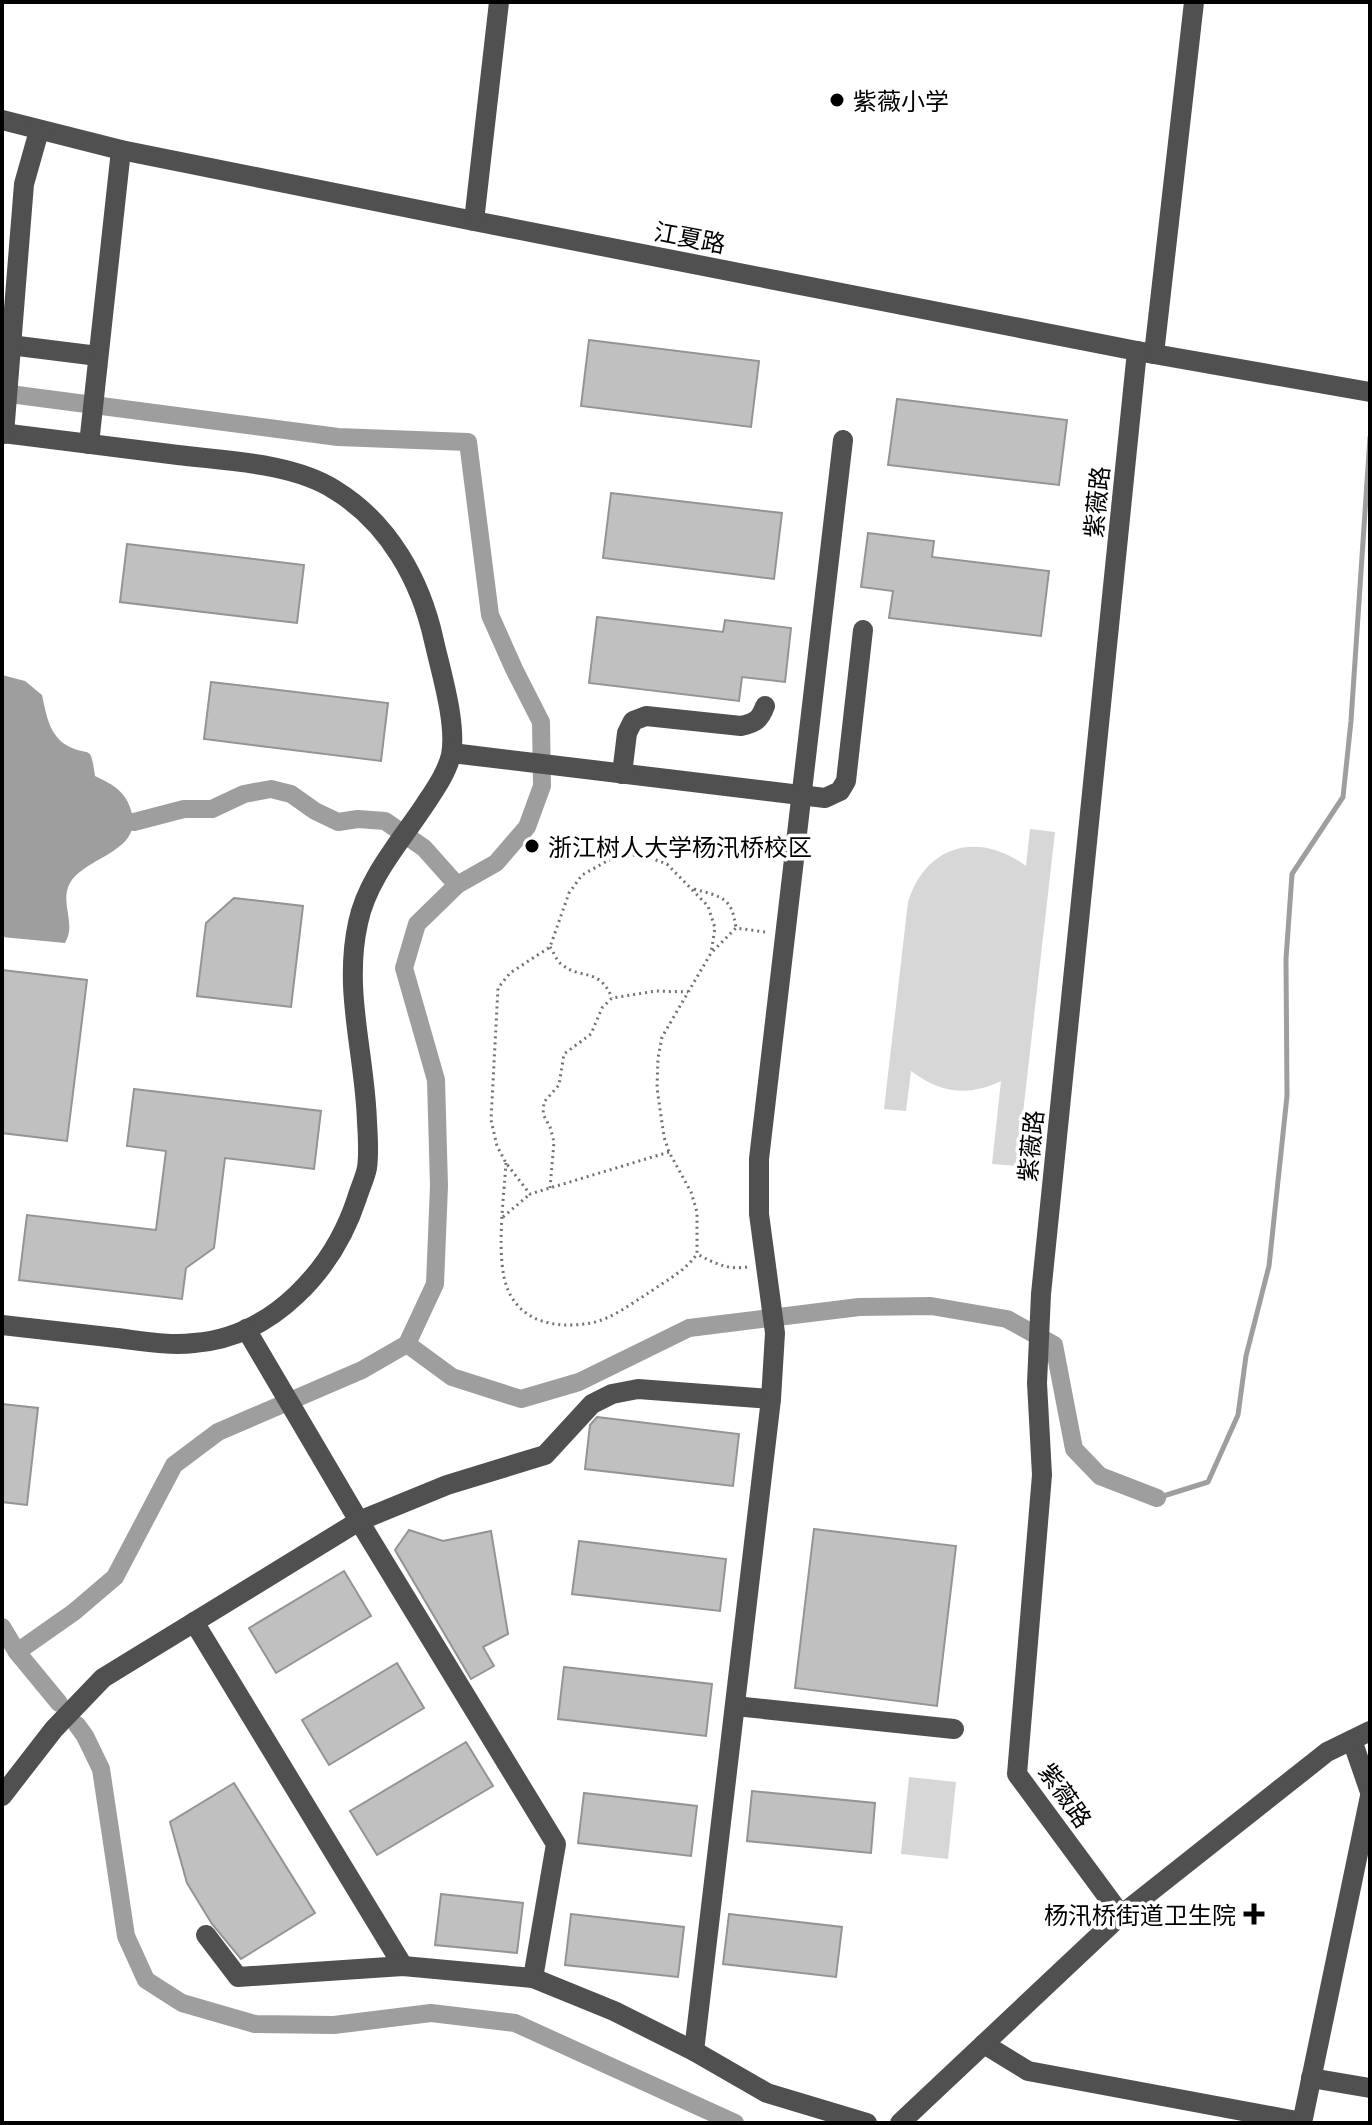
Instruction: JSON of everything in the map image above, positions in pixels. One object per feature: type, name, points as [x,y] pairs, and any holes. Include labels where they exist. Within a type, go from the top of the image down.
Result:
[{"type":"street","points":[[474,221],[499,2]]},
{"type":"street","name":"紫薇路","points":[[1121,1915],[1017,1774],[1042,1475],[1037,1383],[1041,1294],[1146,352],[1194,2]]},
{"type":"street","name":"江夏路","points":[[2,120],[121,150],[474,221],[1146,352],[1370,392]]},
{"type":"street","points":[[2,1325],[194,1344],[246,1329],[276,1312],[310,1282],[331,1258],[352,1215],[367,1169],[367,1119],[351,996],[358,920],[371,885],[444,774],[452,753],[448,701],[431,627],[413,576],[395,547],[367,516],[335,490],[301,474],[238,462],[3,434],[24,184],[39,131]]},
{"type":"street","points":[[89,444],[121,150]]},
{"type":"street","points":[[2,344],[98,356]]},
{"type":"street","points":[[694,2051],[771,1399],[775,1333],[759,1214],[759,1159],[843,440]]},
{"type":"street","points":[[452,753],[825,798],[840,791],[846,781],[863,630]]},
{"type":"street","points":[[622,774],[627,733],[633,721],[646,716],[741,726],[761,718],[765,706]]},
{"type":"street","points":[[246,1329],[556,1844],[533,1978]]},
{"type":"street","points":[[2,1796],[54,1729],[103,1678],[359,1521],[447,1485],[545,1455],[592,1404],[612,1394],[638,1389],[771,1399]]},
{"type":"street","points":[[194,1622],[403,1966]]},
{"type":"street","points":[[735,1706],[954,1729]]},
{"type":"street","points":[[900,2123],[1121,1915],[1327,1752],[1361,1735],[1370,1794],[1302,2123],[1028,2071],[984,2044]]},
{"type":"street","points":[[206,1935],[238,1977],[403,1966],[533,1978],[614,2011],[694,2051],[767,2093],[867,2123]]},
{"type":"street","points":[[1311,2078],[1370,2088]]},
{"type":"path","points":[[530,1194],[497,1146],[491,1120],[498,988],[510,973],[550,947],[569,893],[582,875],[609,860],[640,854],[667,864],[708,906],[715,928],[711,953]]},
{"type":"path","points":[[693,889],[724,898],[733,910],[736,928]]},
{"type":"path","points":[[736,928],[785,935]]},
{"type":"path","points":[[506,1163],[502,1270],[508,1291],[519,1309],[538,1321],[562,1325],[592,1323],[617,1313],[678,1274],[697,1254],[697,1212],[691,1192],[664,1137],[657,1088],[658,1058],[662,1037],[711,953],[736,928]]},
{"type":"path","points":[[550,947],[561,964],[595,976],[607,985],[612,998]]},
{"type":"path","points":[[550,1188],[554,1142],[543,1114],[544,1102],[559,1085],[564,1054],[591,1034],[602,1008],[612,998],[656,991],[688,992]]},
{"type":"path","points":[[503,1217],[530,1194],[669,1152]]},
{"type":"path","points":[[697,1254],[717,1265],[735,1268],[766,1264]]},
{"type":"shaded area","points":[[2,675],[25,681],[42,695],[49,724],[56,736],[68,746],[90,755],[95,776],[119,790],[132,814],[133,827],[120,846],[77,874],[70,883],[66,898],[69,928],[65,943],[2,937]]},
{"type":"shaded area","points":[[1030,829],[1055,832],[1017,1166],[992,1164],[1001,1081],[977,1089],[954,1090],[933,1084],[911,1071],[906,1111],[884,1109],[908,902],[916,882],[927,867],[956,849],[990,849],[1026,866]]},
{"type":"shaded area","points":[[909,1777],[956,1782],[948,1859],[901,1854]]},
{"type":"building","points":[[589,340],[759,361],[751,427],[581,406]]},
{"type":"building","points":[[897,399],[1067,420],[1059,485],[888,465]]},
{"type":"building","points":[[611,493],[782,513],[774,579],[603,558]]},
{"type":"building","points":[[868,533],[934,541],[932,557],[1049,571],[1041,636],[889,618],[893,591],[861,587]]},
{"type":"building","points":[[127,544],[304,565],[297,623],[120,602]]},
{"type":"building","points":[[597,617],[723,632],[725,620],[791,628],[785,682],[742,677],[739,701],[589,683]]},
{"type":"building","points":[[211,682],[388,703],[381,761],[204,739]]},
{"type":"building","points":[[234,898],[303,906],[291,1007],[197,996],[206,923]]},
{"type":"building","points":[[2,970],[87,980],[67,1141],[2,1133]]},
{"type":"building","points":[[134,1089],[321,1111],[314,1169],[225,1158],[214,1248],[186,1268],[182,1299],[19,1280],[27,1215],[156,1230],[166,1151],[127,1146]]},
{"type":"building","points":[[2,1404],[38,1408],[27,1505],[2,1502]]},
{"type":"building","points":[[597,1417],[739,1434],[733,1486],[585,1469],[590,1425]]},
{"type":"building","points":[[814,1529],[956,1546],[937,1706],[795,1688]]},
{"type":"building","points":[[409,1530],[443,1541],[491,1531],[508,1634],[483,1647],[494,1666],[471,1679],[395,1550]]},
{"type":"building","points":[[579,1541],[726,1559],[720,1611],[572,1594]]},
{"type":"building","points":[[344,1571],[371,1616],[276,1673],[249,1628]]},
{"type":"building","points":[[397,1663],[424,1708],[329,1765],[302,1720]]},
{"type":"building","points":[[564,1667],[712,1684],[706,1736],[558,1719]]},
{"type":"building","points":[[466,1742],[493,1786],[377,1855],[350,1811]]},
{"type":"building","points":[[234,1783],[315,1913],[241,1959],[212,1924],[187,1883],[170,1822]]},
{"type":"building","points":[[752,1791],[875,1803],[871,1853],[747,1841]]},
{"type":"building","points":[[584,1793],[697,1806],[691,1856],[578,1843]]},
{"type":"building","points":[[441,1894],[523,1903],[517,1953],[435,1945]]},
{"type":"building","points":[[571,1914],[684,1927],[678,1977],[565,1965]]},
{"type":"building","points":[[729,1914],[842,1927],[836,1977],[723,1964]]},
{"type":"waterway","points":[[2,393],[338,437],[468,442],[490,615],[541,722],[542,786],[527,827],[496,863],[457,885],[417,924],[404,968],[436,1080],[439,1186],[435,1284],[407,1344],[362,1370],[218,1432],[174,1465],[115,1577],[74,1612],[17,1652]]},
{"type":"waterway","points":[[1157,1498],[1208,1482],[1238,1415],[1246,1356],[1269,1266],[1287,1096],[1286,959],[1292,874],[1343,797],[1370,437]]},
{"type":"waterway","points":[[134,822],[184,809],[212,809],[244,794],[271,789],[291,794],[338,822],[358,819],[385,821],[424,848],[457,885]]},
{"type":"waterway","points":[[407,1344],[452,1377],[521,1399],[579,1382],[689,1328],[859,1307],[931,1306],[1007,1319],[1054,1345],[1074,1449],[1100,1476],[1157,1498]]},
{"type":"waterway","points":[[2,1627],[17,1652],[59,1703]]},
{"type":"waterway","points":[[77,1725],[101,1769],[126,1936],[146,1980],[182,2003],[255,2024],[334,2025],[431,2013],[515,2023],[735,2123]]},
{"type":"place","name":"紫薇小学","points":[[837,100]]},
{"type":"place","name":"浙江树人大学杨汛桥校区","points":[[532,846]]},
{"type":"place","name":"杨汛桥街道卫生院","points":[[1254,1914]]}]
